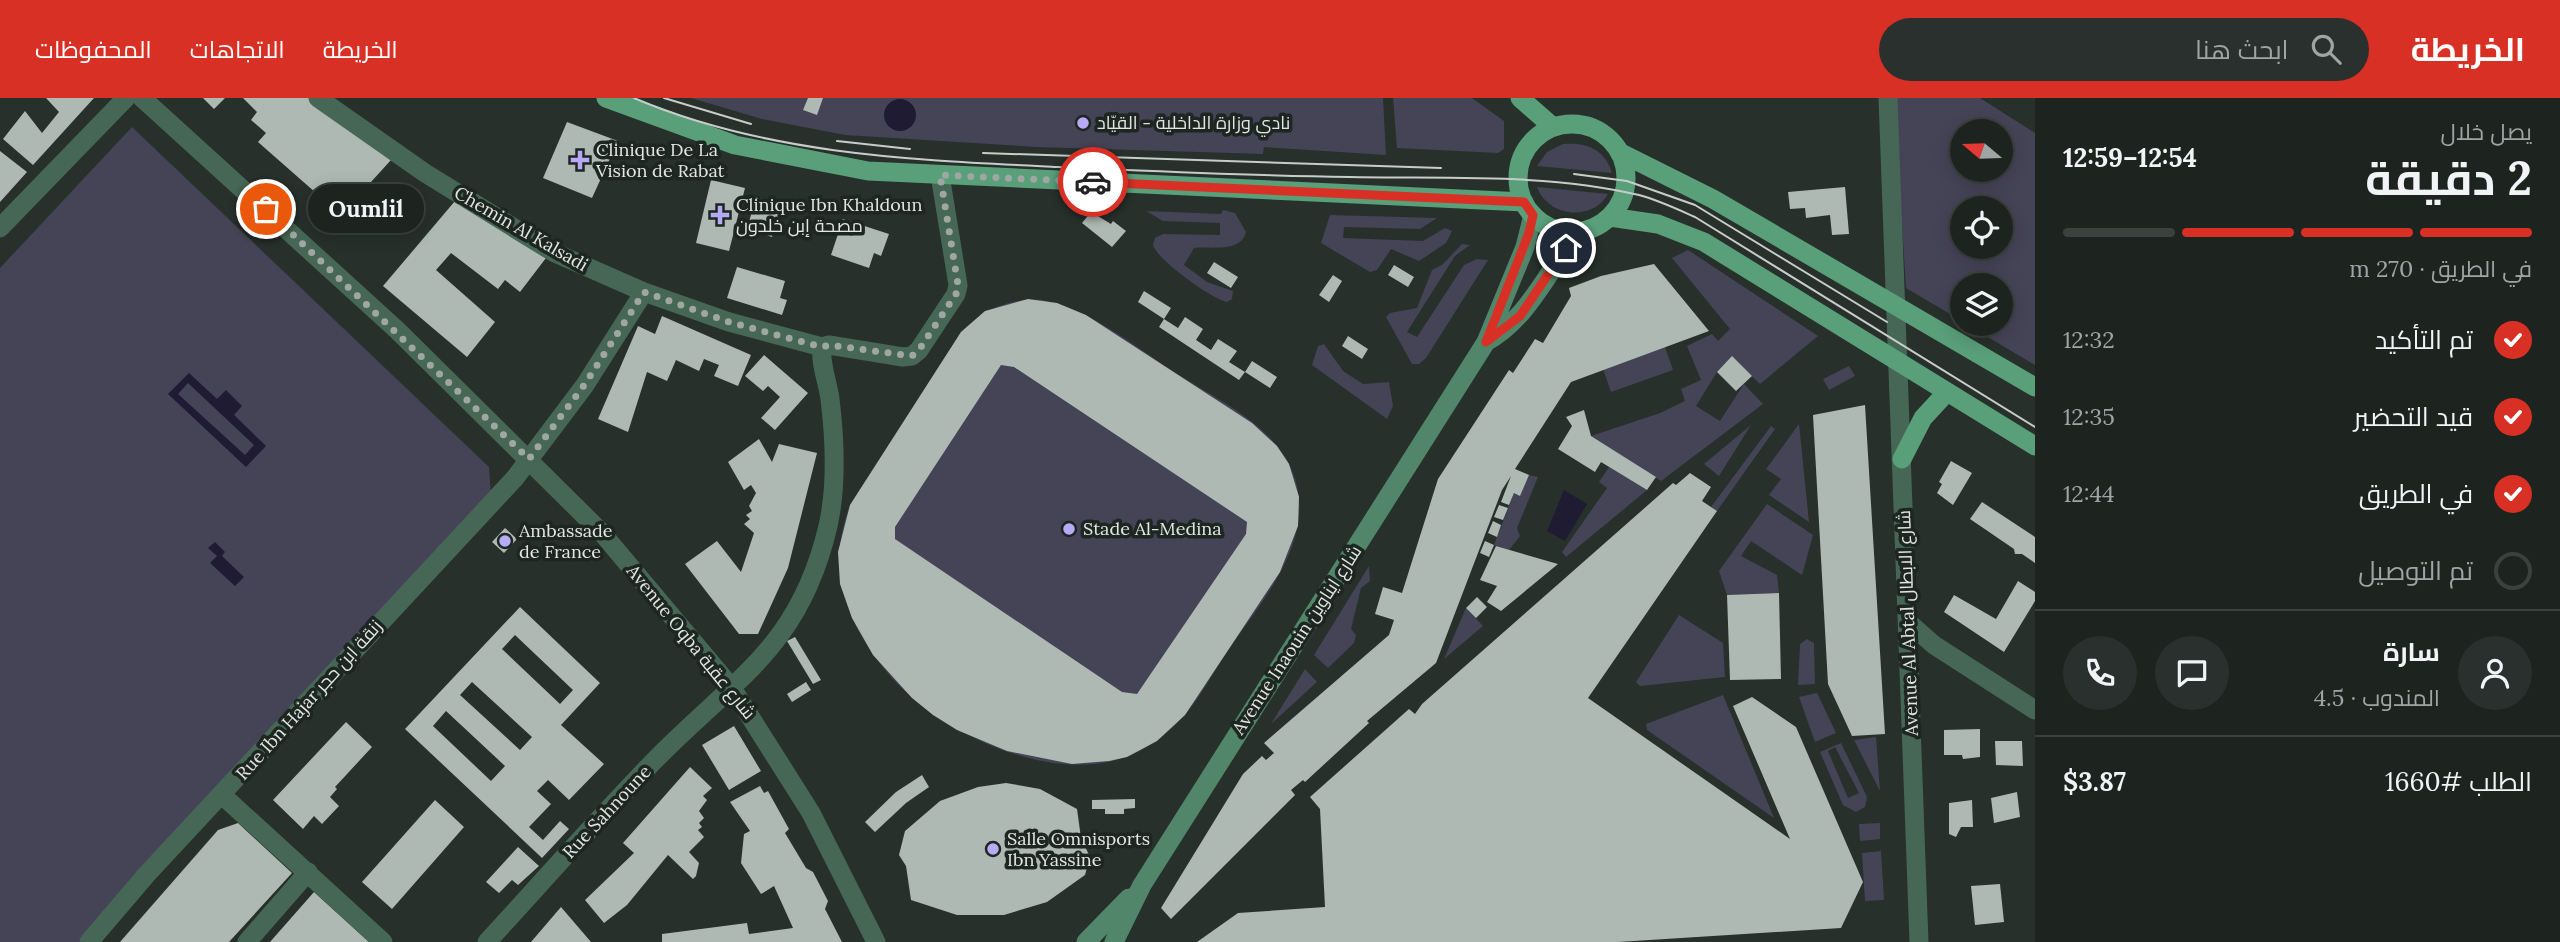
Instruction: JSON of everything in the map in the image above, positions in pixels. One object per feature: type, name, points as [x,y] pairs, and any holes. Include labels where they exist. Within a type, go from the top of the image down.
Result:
[{"type":"main road","points":[[606,98],[700,134],[769,153],[858,169],[1528,208],[1558,230],[1580,232],[1610,216],[1621,201],[1627,181],[1620,153],[1606,135],[1586,125],[1553,127],[1534,140],[1522,159],[1518,180],[1528,208]]},
{"type":"main road","points":[[1520,98],[1553,127]]},
{"type":"main road","points":[[1620,153],[1704,194],[2035,387]]},
{"type":"main road","name":"Avenue Inaouin شارع ايناوين","points":[[1114,942],[1142,885],[1486,342],[1525,247],[1528,208]]},
{"type":"main road","points":[[1610,216],[1658,224],[1704,242],[2035,446]]},
{"type":"main road","name":"Avenue Inaouin شارع ايناوين","points":[[1486,342],[1520,316],[1555,261],[1580,232]]},
{"type":"main road","points":[[1902,459],[1923,418],[1947,392]]},
{"type":"main road","points":[[1086,942],[1142,885]]},
{"type":"street","points":[[0,228],[126,98]]},
{"type":"street","name":"Avenue Oqba شارع عقبة","points":[[142,98],[397,330],[602,533],[732,688],[811,813],[876,942]]},
{"type":"street","name":"Chemin Al Kalsadi","points":[[318,98],[425,173],[518,231],[593,271],[729,322],[822,347],[829,345],[903,357],[912,356],[919,350],[956,294],[958,285],[940,175]]},
{"type":"street","name":"Avenue Al Abtal شارع الابطال","points":[[1888,98],[1919,942]]},
{"type":"street","name":"Rue Ibn Hajar زنقة ابن حجر","points":[[89,942],[147,874],[506,487],[585,384],[644,292]]},
{"type":"street","name":"Rue Sahnoune","points":[[487,942],[622,794],[754,669],[781,637],[801,605],[817,566],[828,523],[833,461],[830,399],[822,347]]},
{"type":"street","points":[[1908,622],[1934,645],[2035,710]]},
{"type":"street","points":[[222,796],[383,942]]},
{"type":"street","points":[[247,942],[308,872]]},
{"type":"shaded area","name":"نادي وزارة الداخلية - القيّاد","points":[[691,98],[1383,98],[1386,155],[1264,147],[1263,154],[1036,147],[845,135],[762,119]]},
{"type":"shaded area","points":[[1393,98],[1472,98],[1504,121],[1504,149],[1498,153],[1397,148]]},
{"type":"shaded area","points":[[1894,98],[1980,98],[2013,119],[2035,133],[2035,365],[1986,336],[2013,336],[2013,273],[1950,273],[1950,314],[1906,288]]},
{"type":"shaded area","points":[[900,99],[911,104],[916,115],[911,126],[900,131],[889,126],[884,115],[889,104]]},
{"type":"shaded area","points":[[132,127],[489,467],[491,495],[79,942],[0,942],[0,268]]},
{"type":"shaded area","points":[[1563,144],[1579,144],[1594,149],[1605,158],[1612,173],[1537,166],[1547,152]]},
{"type":"shaded area","points":[[1537,187],[1608,194],[1592,209],[1571,212],[1550,205]]},
{"type":"shaded area","points":[[1223,210],[1235,213],[1246,232],[1243,239],[1232,246],[1194,248],[1184,265],[1207,282],[1233,291],[1232,299],[1227,302],[1186,278],[1164,260],[1153,245],[1155,238],[1163,234],[1220,235],[1220,223],[1163,221],[1146,211],[1221,214]]},
{"type":"shaded area","points":[[1330,215],[1437,218],[1420,229],[1344,227],[1343,238],[1423,241],[1445,228],[1452,231],[1446,243],[1419,261],[1391,249],[1377,270],[1370,272],[1321,243]]},
{"type":"shaded area","points":[[1462,244],[1470,245],[1455,256],[1407,332],[1417,337],[1464,265],[1477,259],[1488,260],[1426,358],[1419,364],[1412,364],[1386,317],[1390,313],[1417,308],[1432,270],[1443,264]]},
{"type":"shaded area","points":[[1688,250],[1818,336],[1760,384],[1732,357],[1717,372],[1696,406],[1720,421],[1744,384],[1763,404],[1661,481],[1591,436],[1660,413],[1685,401],[1681,389],[1701,380],[1687,346],[1712,334],[1718,341],[1730,329],[1672,258]]},
{"type":"shaded area","name":"Stade Al-Medina","points":[[1042,300],[1077,311],[1094,320],[1253,423],[1267,435],[1289,464],[1299,496],[1297,529],[1285,563],[1266,596],[1193,704],[1176,724],[1150,745],[1128,756],[1098,764],[1067,764],[1034,759],[1001,749],[939,718],[913,699],[892,678],[863,638],[852,618],[840,575],[843,529],[850,505],[961,332],[988,311],[1008,303]]},
{"type":"shaded area","points":[[1324,344],[1343,371],[1363,384],[1389,382],[1393,406],[1387,419],[1312,365],[1318,346]]},
{"type":"shaded area","points":[[1665,347],[1673,370],[1611,392],[1603,369]]},
{"type":"shaded area","points":[[1849,366],[1855,376],[1829,390],[1823,379]]},
{"type":"shaded area","points":[[189,373],[217,399],[226,390],[242,406],[234,415],[266,446],[246,467],[168,394]],"holes":[[[188,383],[254,445],[245,455],[178,394]]]},
{"type":"shaded area","points":[[1799,424],[1809,522],[1769,495],[1781,479],[1766,469]]},
{"type":"shaded area","points":[[1751,425],[1719,476],[1704,464]]},
{"type":"shaded area","points":[[1771,426],[1775,429],[1717,511],[1711,507]]},
{"type":"shaded area","points":[[1609,467],[1647,490],[1566,557],[1562,552],[1607,488],[1599,482]]},
{"type":"shaded area","points":[[1529,475],[1538,477],[1517,528],[1520,536],[1509,550],[1494,545],[1514,493],[1520,495]]},
{"type":"shaded area","points":[[1564,490],[1587,504],[1565,541],[1547,531]]},
{"type":"shaded area","points":[[1767,504],[1813,535],[1802,575],[1751,541],[1741,556],[1777,575],[1779,593],[1727,595],[1719,571]]},
{"type":"shaded area","points":[[215,542],[225,552],[222,556],[244,577],[235,586],[210,563],[217,556],[208,548]]},
{"type":"shaded area","points":[[1369,566],[1370,581],[1361,588],[1351,629],[1356,635],[1354,643],[1328,668],[1314,655]]},
{"type":"shaded area","points":[[1466,608],[1483,626],[1444,659]]},
{"type":"shaded area","points":[[1679,615],[1723,643],[1725,677],[1640,686],[1636,682]]},
{"type":"shaded area","points":[[1807,639],[1814,643],[1815,684],[1798,685],[1800,644]]},
{"type":"shaded area","points":[[1305,669],[1317,682],[1271,724]]},
{"type":"shaded area","points":[[1817,693],[1836,733],[1815,742],[1799,697]]},
{"type":"shaded area","points":[[1723,695],[1774,818],[1647,730],[1646,724]]},
{"type":"shaded area","points":[[1876,737],[1880,791],[1854,740]]},
{"type":"shaded area","points":[[1841,743],[1867,797],[1865,807],[1856,812],[1843,805],[1820,752]],"holes":[[[1835,747],[1859,793],[1848,798],[1828,751]]]},
{"type":"shaded area","points":[[1880,823],[1880,839],[1860,841],[1859,824]]},
{"type":"shaded area","points":[[1881,851],[1884,900],[1865,901],[1862,853]]},
{"type":"building","points":[[46,98],[94,98],[33,165],[3,139],[25,111],[42,133],[59,112]]},
{"type":"building","points":[[203,98],[225,98],[214,109]]},
{"type":"building","points":[[243,98],[310,98],[391,160],[341,215],[258,142],[266,133],[251,120],[257,112]]},
{"type":"building","points":[[808,98],[823,98],[817,115],[803,110]]},
{"type":"building","name":"Clinique De La Vision de Rabat","points":[[567,122],[618,141],[592,198],[543,178]]},
{"type":"building","points":[[0,151],[27,172],[0,202]]},
{"type":"building","name":"Clinique Ibn Khaldoun مصحة إبن خلدون","points":[[711,180],[745,188],[729,251],[696,243]]},
{"type":"building","points":[[1845,187],[1849,234],[1832,235],[1830,215],[1806,218],[1805,208],[1790,209],[1788,192]]},
{"type":"building","points":[[756,197],[782,206],[772,237],[747,229]]},
{"type":"building","points":[[455,201],[546,258],[520,292],[505,280],[498,289],[451,253],[436,270],[495,322],[467,357],[383,286]]},
{"type":"building","points":[[1091,212],[1111,224],[1113,221],[1126,231],[1112,247],[1082,223]]},
{"type":"building","points":[[843,219],[889,234],[881,256],[874,253],[869,268],[831,255]]},
{"type":"building","points":[[1214,262],[1238,277],[1231,288],[1207,273]]},
{"type":"building","points":[[1654,264],[1709,331],[1571,382],[1515,469],[1529,475],[1520,496],[1514,493],[1509,505],[1501,502],[1511,476],[1502,490],[1436,663],[1367,721],[1369,723],[1305,782],[1303,780],[1291,790],[1295,795],[1171,919],[1161,908],[1243,774],[1262,756],[1266,760],[1274,753],[1264,743],[1389,635],[1394,620],[1375,614],[1383,587],[1402,593],[1438,479],[1509,370],[1513,373],[1535,339],[1543,343],[1571,296],[1569,288],[1601,276]]},
{"type":"building","points":[[1394,265],[1414,277],[1408,287],[1388,275]]},
{"type":"building","points":[[737,267],[785,281],[780,298],[787,300],[782,315],[727,298]]},
{"type":"building","points":[[1333,275],[1342,281],[1329,302],[1319,295]]},
{"type":"building","points":[[1144,291],[1171,308],[1164,319],[1138,302]]},
{"type":"building","points":[[1028,299],[1057,303],[1086,315],[1252,423],[1277,446],[1289,464],[1299,497],[1298,526],[1280,572],[1185,715],[1157,741],[1127,757],[1072,764],[1007,751],[957,730],[912,698],[873,655],[852,618],[840,584],[838,552],[850,505],[961,332],[985,311]],"holes":[[[1001,365],[1014,367],[1247,522],[1246,534],[1137,694],[1122,692],[895,539],[895,527]]]},
{"type":"building","points":[[662,316],[751,355],[738,386],[714,376],[719,365],[704,359],[699,371],[676,360],[667,381],[647,372],[628,432],[598,419],[638,326],[655,334]]},
{"type":"building","points":[[1185,317],[1203,329],[1196,340],[1211,350],[1218,339],[1237,351],[1229,362],[1245,372],[1239,380],[1159,327],[1164,319],[1178,328]]},
{"type":"building","points":[[1348,336],[1368,349],[1362,359],[1342,346]]},
{"type":"building","points":[[764,355],[808,393],[775,430],[761,418],[780,397],[768,386],[763,391],[745,376]]},
{"type":"building","points":[[1732,356],[1752,376],[1736,391],[1717,372]]},
{"type":"building","points":[[1252,361],[1277,377],[1270,388],[1245,372]]},
{"type":"building","points":[[1865,405],[1885,734],[1852,736],[1828,684],[1813,415]]},
{"type":"building","points":[[1584,410],[1591,436],[1656,477],[1647,490],[1601,462],[1595,472],[1558,449],[1572,426],[1566,417]]},
{"type":"building","points":[[759,439],[772,462],[779,444],[817,453],[788,568],[758,634],[739,634],[685,564],[717,541],[741,572],[754,533],[744,524],[750,519],[746,515],[752,511],[749,506],[756,493],[751,485],[744,490],[728,462]]},
{"type":"building","points":[[1951,461],[1972,473],[1953,505],[1937,493],[1942,484],[1939,482]]},
{"type":"building","points":[[1690,473],[1711,487],[1702,501],[1717,511],[1588,698],[1790,839],[1733,706],[1752,697],[1796,727],[1863,882],[1841,928],[1618,942],[1197,942],[1238,913],[1325,907],[1320,809],[1310,797],[1409,709],[1415,714],[1422,704],[1673,483],[1676,485]]},
{"type":"building","points":[[1982,502],[2035,537],[2035,563],[2022,554],[2015,554],[2014,549],[1970,519]]},
{"type":"building","points":[[1499,505],[1508,508],[1503,520],[1494,517]]},
{"type":"building","points":[[1493,521],[1501,525],[1497,537],[1488,533]]},
{"type":"building","points":[[505,528],[517,539],[504,553],[492,542]]},
{"type":"building","points":[[1485,541],[1494,545],[1489,557],[1480,553]]},
{"type":"building","points":[[1496,546],[1558,564],[1501,611],[1487,602],[1497,586],[1480,580]]},
{"type":"building","points":[[2018,581],[2035,592],[2035,601],[2004,652],[1944,612],[1954,595],[1996,619]]},
{"type":"building","points":[[1779,593],[1781,679],[1730,680],[1727,595]]},
{"type":"building","points":[[1477,597],[1487,607],[1476,618],[1466,608]]},
{"type":"building","points":[[520,607],[600,683],[561,725],[604,764],[569,800],[548,780],[537,791],[551,804],[529,827],[543,840],[560,821],[569,829],[542,858],[405,729]],"holes":[[[515,635],[573,690],[560,704],[502,649]],[[472,682],[532,737],[520,750],[460,695]],[[446,711],[505,766],[491,781],[433,726]]]},
{"type":"building","points":[[795,637],[821,680],[813,684],[787,641]]},
{"type":"building","points":[[806,682],[811,690],[792,702],[787,694]]},
{"type":"building","points":[[346,722],[372,747],[335,787],[337,789],[330,797],[339,806],[322,824],[314,816],[303,829],[273,800]]},
{"type":"building","points":[[734,726],[761,771],[729,790],[702,745]]},
{"type":"building","points":[[1980,729],[1980,757],[1963,759],[1962,755],[1944,755],[1944,730]]},
{"type":"building","points":[[1995,741],[2022,741],[2023,766],[1996,765]]},
{"type":"building","points":[[690,767],[712,788],[703,796],[707,800],[699,811],[704,818],[699,823],[702,827],[698,830],[704,837],[689,852],[699,863],[696,876],[693,879],[668,855],[627,905],[604,923],[585,900],[634,853],[623,843]]},
{"type":"building","points":[[922,775],[929,787],[906,803],[875,832],[865,822],[896,792]]},
{"type":"building","name":"Salle Omnisports Ibn Yassine","points":[[1006,783],[1040,789],[1077,809],[1081,838],[1090,857],[1085,875],[1047,902],[1004,915],[957,915],[911,900],[906,866],[899,855],[905,831],[940,801],[978,787]]},
{"type":"building","points":[[760,786],[764,793],[768,791],[789,829],[785,833],[806,868],[813,872],[828,901],[825,909],[842,942],[662,942],[662,934],[747,923],[749,934],[793,928],[774,886],[761,894],[741,863],[744,834],[750,831],[730,802]]},
{"type":"building","points":[[2017,792],[2020,817],[1994,823],[1991,798]]},
{"type":"building","points":[[1135,799],[1135,808],[1124,809],[1124,814],[1105,814],[1105,809],[1092,809],[1092,800]]},
{"type":"building","points":[[435,800],[464,827],[392,909],[362,882]]},
{"type":"building","points":[[1972,800],[1973,827],[1961,827],[1956,837],[1949,834],[1949,803]]},
{"type":"building","points":[[238,823],[292,873],[229,942],[120,942],[218,830]]},
{"type":"building","points":[[518,847],[539,866],[518,885],[512,880],[499,893],[486,882]]},
{"type":"building","points":[[2000,884],[2004,922],[1975,925],[1971,886]]},
{"type":"building","points":[[314,892],[369,942],[270,942]]},
{"type":"building","points":[[561,907],[591,942],[531,942]]},
{"type":"tram line","points":[[634,98],[737,132],[789,143],[896,157],[1240,174],[1531,180],[1568,183],[1639,195],[1695,217],[2035,427]]},
{"type":"tram line","points":[[664,98],[751,124]]},
{"type":"tram line","points":[[837,141],[910,149]]},
{"type":"tram line","points":[[983,153],[1441,168]]},
{"type":"tram line","points":[[1574,174],[1627,181],[1695,205],[1887,322]]},
{"type":"way so far","points":[[266,209],[397,330],[529,459],[585,384],[644,292],[729,322],[822,347],[829,345],[903,357],[912,356],[919,350],[956,294],[958,285],[940,175],[1093,182]]},
{"type":"place","name":"نادي وزارة الداخلية - القيّاد","points":[[1083,123]]},
{"type":"place","name":"Clinique De La Vision de Rabat","points":[[580,160]]},
{"type":"place","name":"Oumlil","points":[[266,209]]},
{"type":"place","name":"Clinique Ibn Khaldoun مصحة إبن خلدون","points":[[720,215]]},
{"type":"place","name":"Stade Al-Medina","points":[[1069,529]]},
{"type":"place","name":"Ambassade de France","points":[[505,541]]},
{"type":"place","name":"Salle Omnisports Ibn Yassine","points":[[993,849]]},
{"type":"route","points":[[1093,182],[1524,202],[1533,215],[1529,233],[1486,342],[1510,327],[1520,316],[1566,248]]}]
